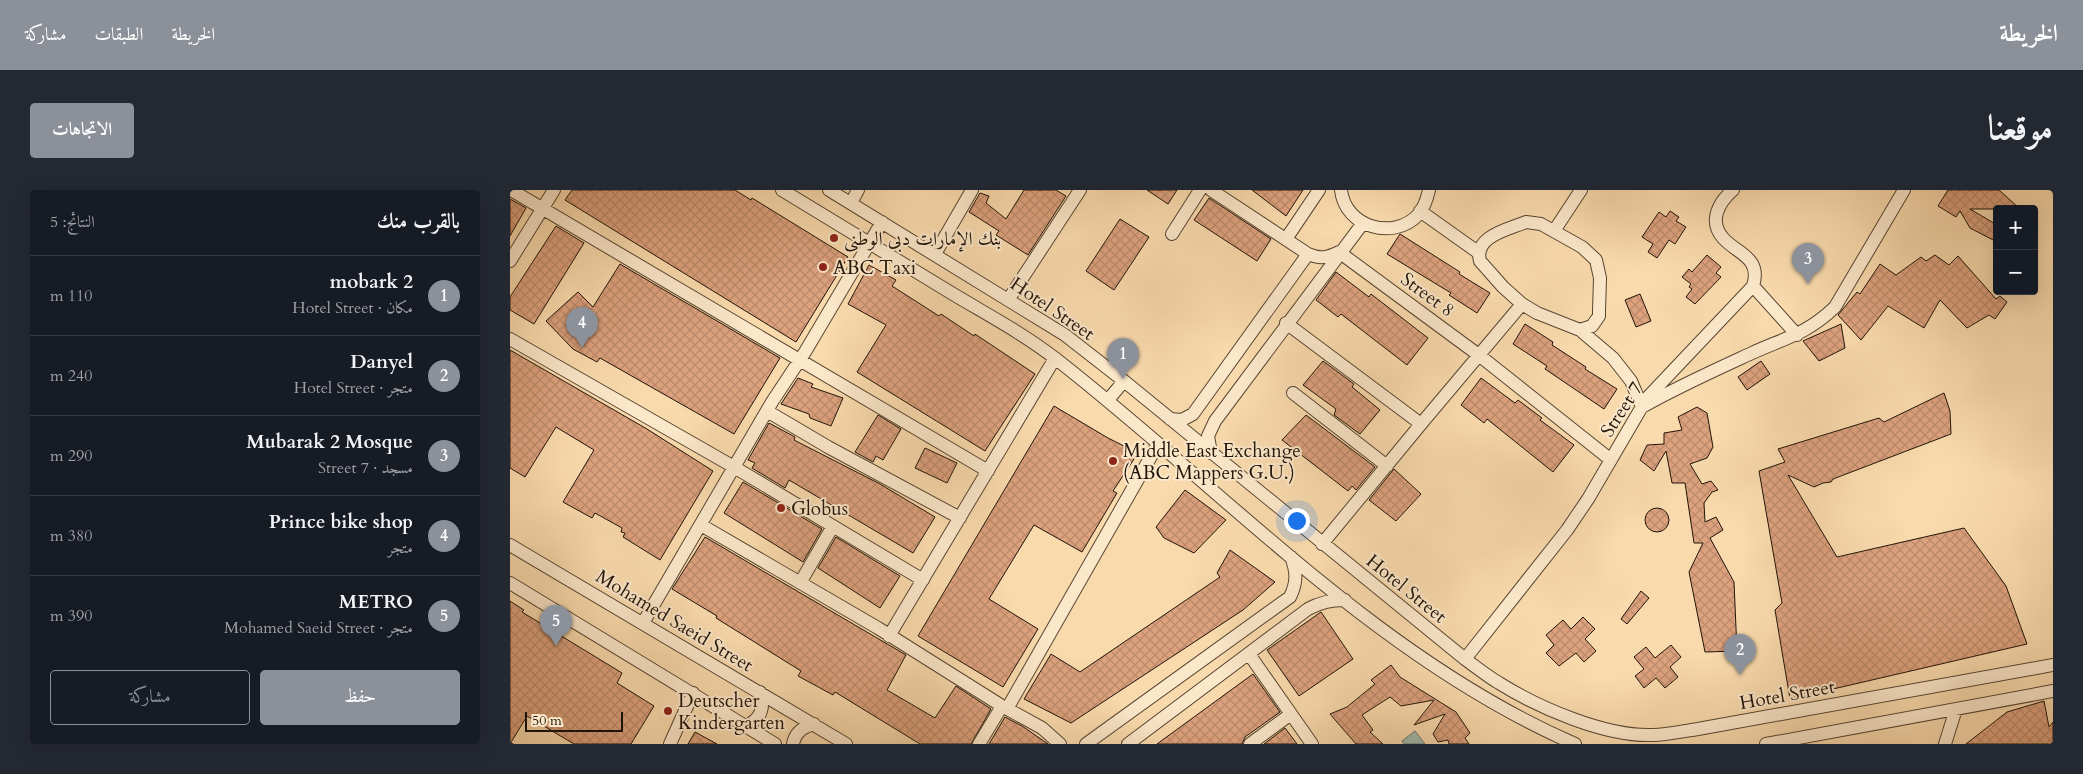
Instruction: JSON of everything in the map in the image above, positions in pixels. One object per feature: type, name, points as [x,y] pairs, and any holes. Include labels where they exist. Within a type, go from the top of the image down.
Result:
[{"type":"street","points":[[511,190],[988,471]]},
{"type":"street","points":[[510,261],[554,190]]},
{"type":"street","name":"Hotel Street","points":[[782,190],[1038,345],[1108,400],[1291,557],[1423,658],[1465,686],[1540,729],[1575,744]]},
{"type":"street","name":"Hotel Street","points":[[829,190],[1064,335],[1124,381],[1465,659],[1499,683],[1549,709],[1579,721],[1626,733],[1652,735],[1708,727],[2053,665]]},
{"type":"street","points":[[851,203],[858,190]]},
{"type":"street","points":[[935,254],[972,190]]},
{"type":"street","points":[[1008,300],[1080,190]]},
{"type":"street","points":[[1172,234],[1200,190]]},
{"type":"street","points":[[1211,190],[1308,254],[1319,258],[1328,258],[1339,252]]},
{"type":"street","points":[[1286,239],[1319,190]]},
{"type":"street","points":[[1341,190],[1345,205],[1353,216],[1363,223],[1377,228],[1392,228],[1406,224],[1426,202],[1429,190]]},
{"type":"street","points":[[1554,231],[1581,190]]},
{"type":"street","points":[[1733,190],[1720,203],[1716,221],[1722,238],[1749,258],[1755,274],[1753,286],[1797,335]]},
{"type":"street","points":[[1580,330],[1592,326],[1599,316],[1599,269],[1590,252],[1541,224],[1526,222],[1488,238],[1483,243],[1479,253],[1480,261],[1503,287],[1522,304],[1537,313],[1580,330],[1613,358],[1631,381],[1642,407],[1666,393],[1752,353],[1797,335],[1820,322],[1834,307],[1904,190]]},
{"type":"street","points":[[1420,210],[1479,253]]},
{"type":"street","points":[[643,624],[767,411],[882,222]]},
{"type":"street","points":[[1211,452],[1208,436],[1210,428],[1286,323],[1363,223]]},
{"type":"street","name":"Street 8","points":[[1339,252],[1480,356],[1611,460]]},
{"type":"street","points":[[1170,420],[1182,420],[1193,414],[1308,254]]},
{"type":"street","name":"Street 7","points":[[1465,659],[1567,530],[1588,499],[1653,391],[1753,286]]},
{"type":"street","points":[[1322,544],[1522,304]]},
{"type":"street","points":[[1286,323],[1421,424]]},
{"type":"street","points":[[510,339],[734,467],[923,580]]},
{"type":"street","points":[[889,636],[1055,358]]},
{"type":"street","points":[[1108,400],[1124,381]]},
{"type":"street","points":[[1292,393],[1387,466]]},
{"type":"street","points":[[767,411],[828,447],[960,518]]},
{"type":"street","points":[[979,744],[1004,707],[1158,444]]},
{"type":"street","points":[[701,525],[1042,728],[1060,744]]},
{"type":"street","points":[[800,583],[833,526]]},
{"type":"street","name":"Mohamed Saeid Street","points":[[510,545],[846,744]]},
{"type":"street","points":[[1086,744],[1290,597],[1295,588],[1296,577],[1291,557]]},
{"type":"street","points":[[510,583],[775,744]]},
{"type":"street","points":[[1128,744],[1308,609],[1332,600],[1346,600]]},
{"type":"street","points":[[1249,654],[1312,744]]},
{"type":"street","points":[[1766,744],[2053,691]]},
{"type":"street","points":[[746,726],[753,723],[762,709],[760,692]]},
{"type":"street","points":[[670,744],[693,693]]},
{"type":"street","points":[[1945,744],[1956,709]]},
{"type":"street","points":[[1250,744],[1291,714]]},
{"type":"street","points":[[794,744],[798,732],[805,726],[814,724]]},
{"type":"water","points":[[1415,731],[1425,744],[1404,744],[1402,741]]},
{"type":"building","points":[[572,190],[735,190],[751,200],[752,198],[848,257],[796,342],[565,200]]},
{"type":"building","points":[[1024,190],[1056,190],[1066,196],[1028,255],[996,235],[999,231],[969,212],[980,193],[989,196],[986,203],[1006,219]]},
{"type":"building","points":[[1147,190],[1177,190],[1168,204]]},
{"type":"building","points":[[1252,190],[1303,190],[1286,216]]},
{"type":"building","points":[[1948,190],[1999,190],[2016,205],[1993,205],[1993,209],[1970,209],[1993,223],[1993,240],[1970,228],[1960,211],[1956,217],[1938,206]]},
{"type":"building","points":[[1209,198],[1271,239],[1257,261],[1194,220]]},
{"type":"building","points":[[510,199],[526,208],[510,236]]},
{"type":"building","points":[[1670,211],[1679,217],[1676,221],[1686,227],[1675,244],[1669,240],[1657,258],[1648,252],[1653,244],[1642,237],[1659,212],[1666,217]]},
{"type":"building","points":[[1120,219],[1149,237],[1114,290],[1086,271]]},
{"type":"building","points":[[556,226],[584,243],[534,324],[510,310],[510,297]]},
{"type":"building","points":[[1400,234],[1490,293],[1477,313],[1449,295],[1451,293],[1387,254]]},
{"type":"building","points":[[1707,255],[1721,267],[1716,273],[1721,277],[1695,304],[1686,297],[1692,289],[1689,287],[1691,284],[1682,277],[1689,269],[1692,272]]},
{"type":"building","points":[[1935,255],[1949,265],[1958,256],[1996,299],[2000,296],[2007,302],[1995,319],[1989,315],[1967,328],[1940,300],[1924,328],[1888,306],[1861,340],[1838,315],[1857,292],[1860,294],[1880,264],[1896,275],[1921,257],[1926,261]]},
{"type":"building","points":[[620,264],[780,358],[734,434],[600,358],[597,362],[573,349],[546,321],[578,292],[593,307]]},
{"type":"building","points":[[869,265],[896,280],[892,286],[939,316],[941,314],[974,336],[975,334],[1035,374],[985,451],[857,372],[886,325],[848,304]]},
{"type":"building","points":[[1336,272],[1369,297],[1371,294],[1428,338],[1407,365],[1341,314],[1338,317],[1316,300]]},
{"type":"building","points":[[1640,294],[1651,321],[1636,327],[1625,300]]},
{"type":"building","points":[[1525,324],[1553,342],[1552,345],[1586,367],[1585,369],[1617,389],[1604,409],[1545,369],[1547,366],[1513,344]]},
{"type":"building","points":[[1841,324],[1845,348],[1819,361],[1803,341]]},
{"type":"building","points":[[510,350],[647,429],[713,471],[660,560],[623,537],[625,533],[621,532],[622,528],[595,513],[592,518],[563,502],[594,450],[556,427],[525,477],[510,468]]},
{"type":"building","points":[[1323,361],[1354,384],[1352,387],[1380,410],[1360,434],[1334,415],[1336,409],[1303,385]]},
{"type":"building","points":[[1761,361],[1770,374],[1747,390],[1738,377]]},
{"type":"building","points":[[798,378],[813,384],[811,387],[843,398],[831,426],[810,418],[809,414],[781,404]]},
{"type":"building","points":[[1481,378],[1515,403],[1518,400],[1542,418],[1540,420],[1574,445],[1553,472],[1487,419],[1484,423],[1461,405]]},
{"type":"building","points":[[1944,393],[1950,411],[1951,434],[1814,487],[1788,475],[1837,557],[1964,528],[2006,586],[2027,644],[1790,699],[1775,610],[1782,603],[1759,471],[1785,462],[1778,449],[1879,418],[1884,422]]},
{"type":"building","points":[[1054,406],[1108,438],[1138,453],[1113,491],[1117,493],[1082,552],[1034,525],[989,599],[1038,629],[1003,687],[918,636]]},
{"type":"building","points":[[1697,407],[1707,413],[1713,447],[1707,458],[1690,464],[1702,484],[1711,481],[1718,490],[1712,492],[1704,503],[1705,522],[1716,517],[1723,530],[1710,538],[1734,582],[1737,651],[1705,652],[1689,572],[1703,543],[1694,543],[1685,483],[1672,483],[1666,451],[1654,471],[1640,460],[1647,445],[1664,444],[1664,433],[1682,430],[1678,417]]},
{"type":"building","points":[[878,415],[901,429],[883,460],[876,456],[873,462],[855,452]]},
{"type":"building","points":[[1306,415],[1375,467],[1356,490],[1352,486],[1348,491],[1282,440]]},
{"type":"building","points":[[769,423],[795,437],[794,440],[880,484],[935,517],[913,553],[789,480],[785,488],[752,468],[755,463],[748,460]]},
{"type":"building","points":[[925,448],[957,463],[947,483],[915,468]]},
{"type":"building","points":[[1394,469],[1421,494],[1396,521],[1369,500]]},
{"type":"building","points":[[743,482],[822,529],[803,562],[724,513]]},
{"type":"building","points":[[1185,490],[1226,520],[1194,553],[1164,538],[1156,527]]},
{"type":"building","points":[[1657,508],[1666,511],[1669,520],[1666,529],[1657,532],[1648,529],[1645,520],[1648,511]]},
{"type":"building","points":[[705,537],[906,655],[887,690],[935,718],[956,686],[991,709],[971,744],[920,744],[835,692],[833,695],[798,676],[801,671],[672,589]]},
{"type":"building","points":[[836,537],[900,576],[880,608],[818,568]]},
{"type":"building","points":[[1230,550],[1275,582],[1243,610],[1071,723],[1024,699],[1051,654],[1080,672],[1220,577],[1217,573]]},
{"type":"building","points":[[1641,591],[1649,598],[1627,624],[1621,619]]},
{"type":"building","points":[[510,601],[524,610],[522,612],[622,673],[617,683],[654,706],[631,744],[574,744],[527,716],[510,744]]},
{"type":"building","points":[[1321,612],[1353,659],[1299,696],[1267,650]]},
{"type":"building","points":[[1583,617],[1595,629],[1585,639],[1596,651],[1584,662],[1576,653],[1559,666],[1546,653],[1554,645],[1546,635],[1563,620],[1571,629]]},
{"type":"building","points":[[1671,645],[1681,657],[1670,667],[1678,677],[1665,688],[1656,678],[1644,688],[1635,676],[1644,669],[1634,657],[1646,647],[1655,658]]},
{"type":"building","points":[[1391,665],[1400,677],[1456,712],[1470,733],[1465,738],[1469,744],[1449,744],[1448,740],[1438,742],[1433,734],[1445,714],[1414,725],[1434,700],[1401,706],[1390,697],[1362,715],[1373,730],[1370,732],[1383,744],[1356,744],[1330,714],[1347,707],[1375,684],[1371,680]]},
{"type":"building","points":[[1253,674],[1280,712],[1245,737],[1242,744],[1157,744]]},
{"type":"building","points":[[2044,701],[2049,727],[2053,722],[2053,744],[1966,744],[2007,712]]},
{"type":"building","points":[[1005,717],[1022,726],[1048,744],[989,744]]},
{"type":"building","points":[[1285,728],[1297,744],[1264,744]]},
{"type":"building","points":[[695,732],[717,744],[688,744]]},
{"type":"place","name":"بنك الإمارات دبى الوطنى","points":[[834,238]]},
{"type":"place","name":"ABC Taxi","points":[[823,267]]},
{"type":"place","name":"Mubarak 2 Mosque","points":[[1808,284]]},
{"type":"place","name":"Prince bike shop","points":[[582,348]]},
{"type":"place","name":"mobark 2","points":[[1123,379]]},
{"type":"place","name":"Middle East Exchange (ABC Mappers G.U.)","points":[[1113,461]]},
{"type":"place","name":"Globus","points":[[781,508]]},
{"type":"place","name":"METRO","points":[[556,646]]},
{"type":"place","name":"Danyel","points":[[1740,675]]},
{"type":"place","name":"Deutscher Kindergarten","points":[[668,711]]}]
